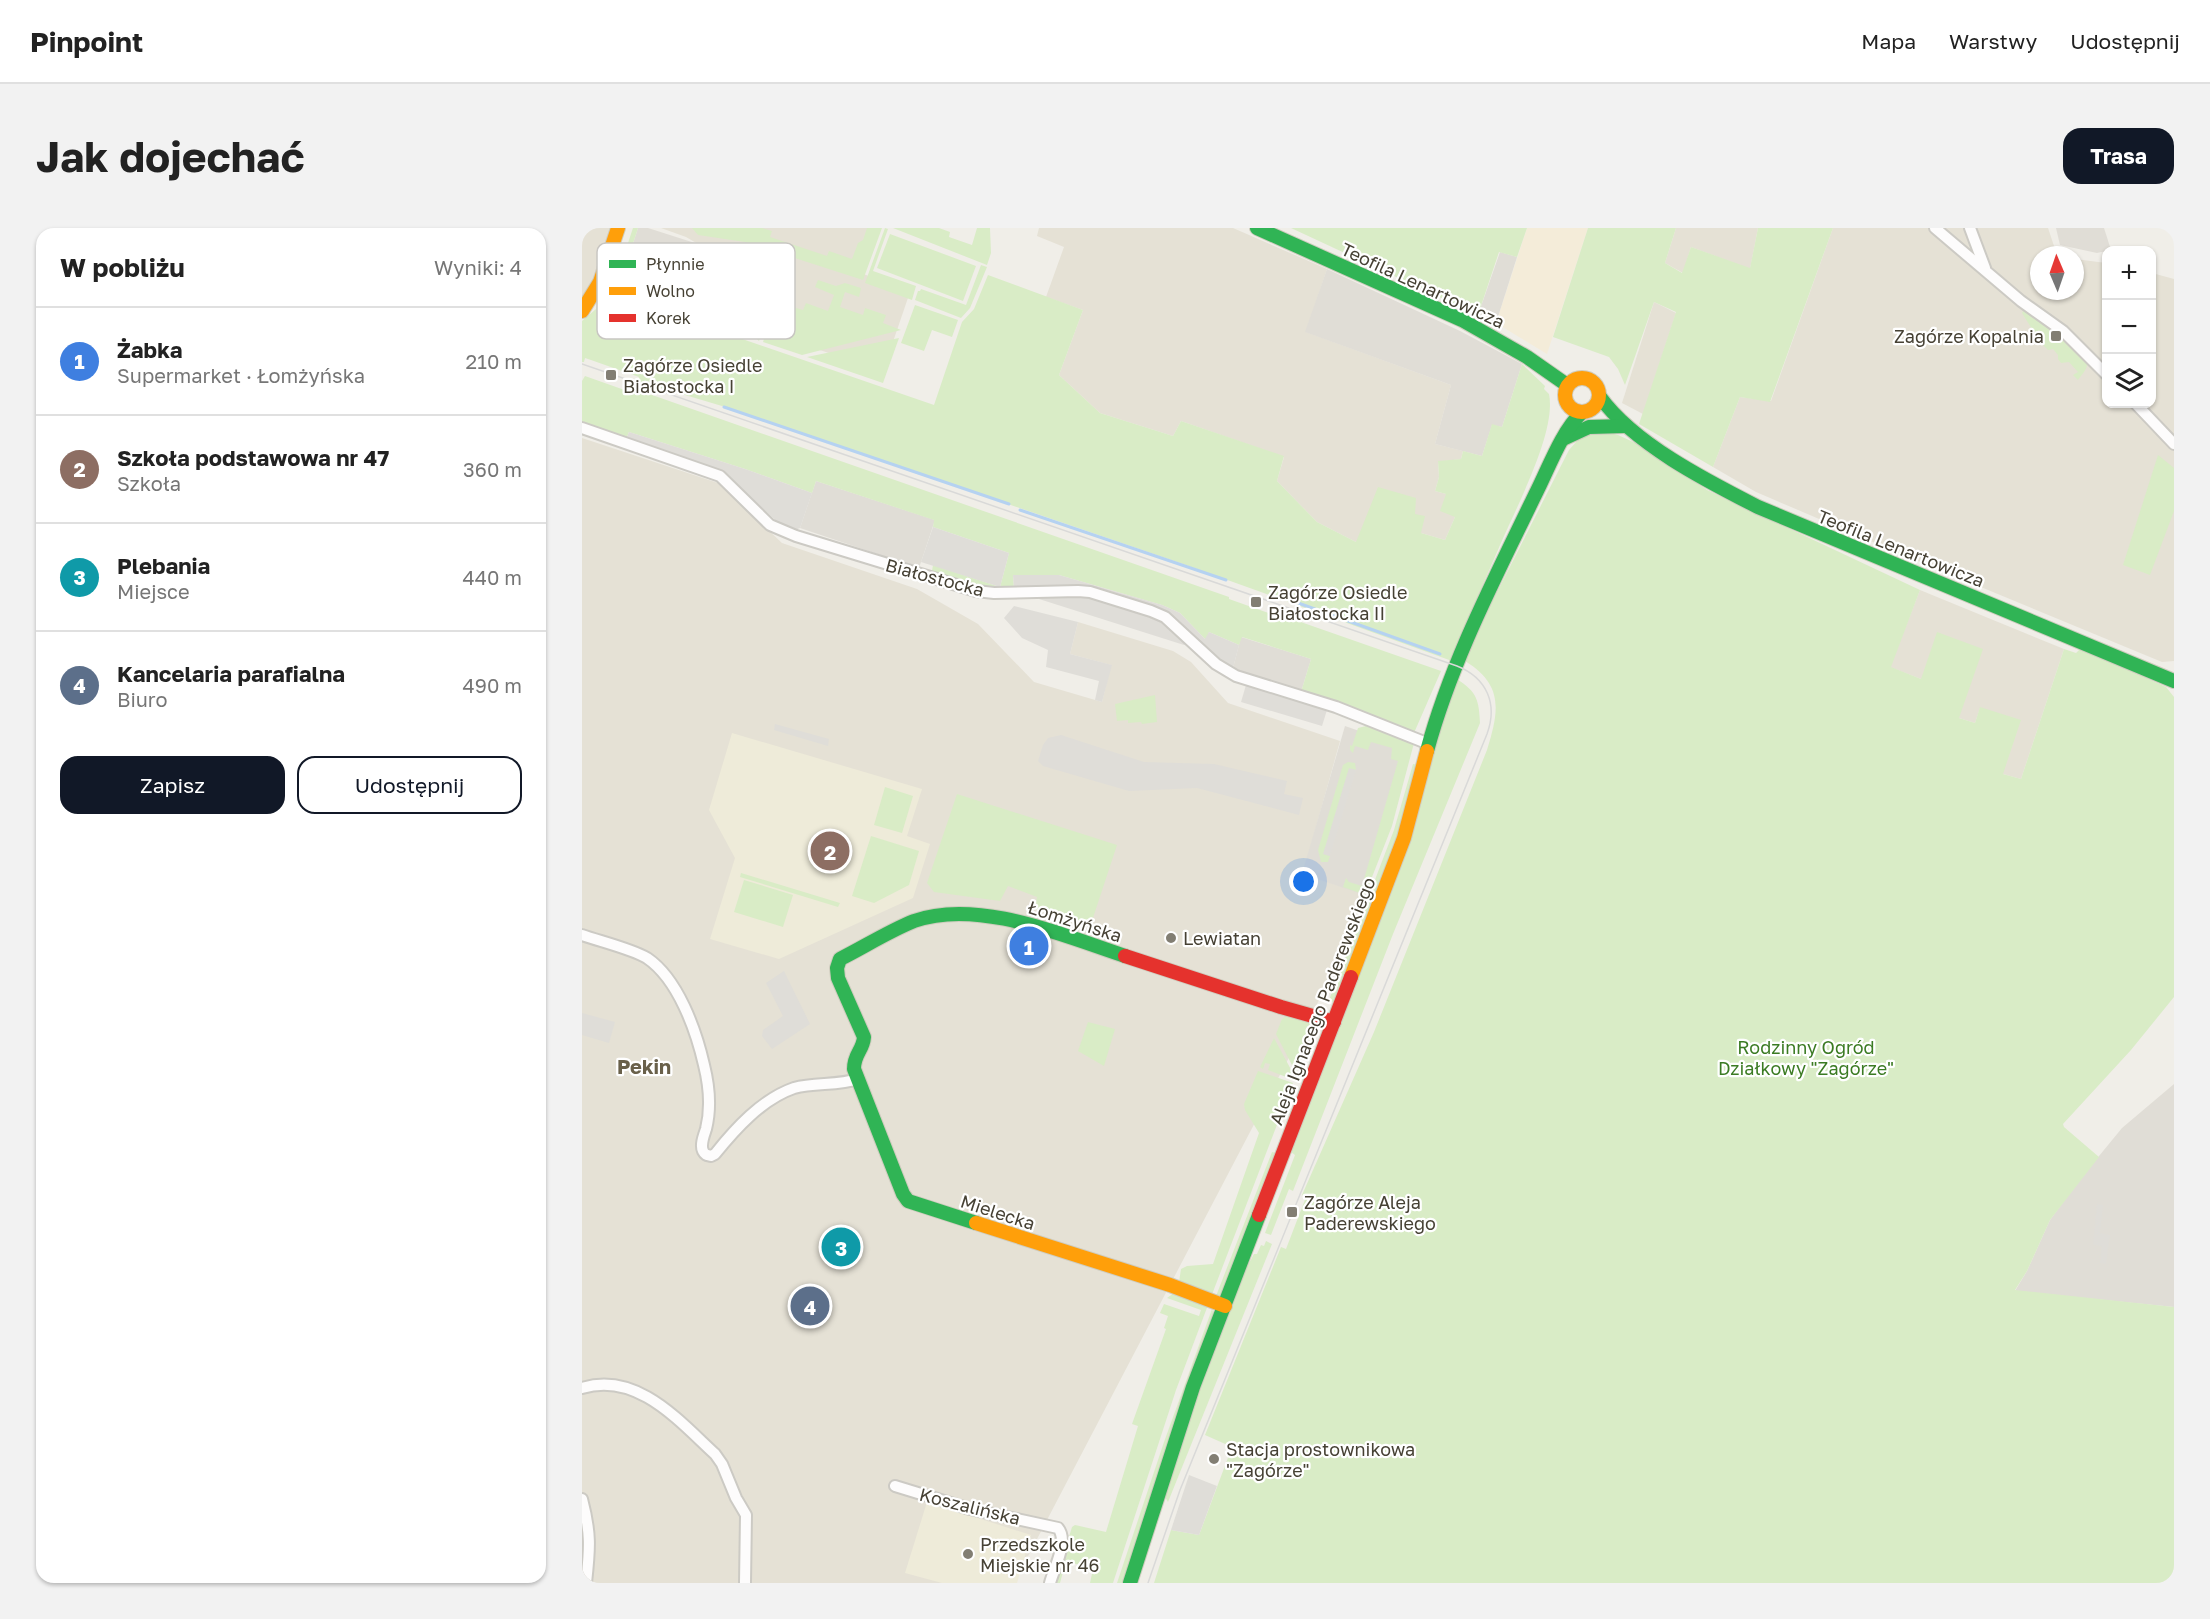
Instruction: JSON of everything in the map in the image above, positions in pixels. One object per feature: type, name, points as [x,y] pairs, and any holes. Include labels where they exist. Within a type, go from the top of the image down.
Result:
[{"type":"street","points":[[613,243],[618,228]]},
{"type":"street","name":"Teofila Lenartowicza","points":[[1257,228],[1462,320],[1519,352],[1568,385]]},
{"type":"street","points":[[1935,228],[2021,301],[2063,331],[2102,370]]},
{"type":"street","points":[[1970,228],[1986,271]]},
{"type":"street","points":[[582,311],[597,290]]},
{"type":"street","points":[[1576,378],[1587,378],[1595,383],[1600,397],[1595,407],[1580,411],[1564,395],[1568,385],[1576,378]]},
{"type":"street","name":"Teofila Lenartowicza","points":[[1600,397],[1626,426]]},
{"type":"street","points":[[2140,408],[2174,444]]},
{"type":"street","name":"Teofila Lenartowicza","points":[[1580,411],[1599,414],[1626,426],[1705,479],[1791,523],[2174,681]]},
{"type":"street","name":"Aleja Ignacego Paderewskiego","points":[[1130,1583],[1193,1388],[1404,838],[1429,744],[1448,690],[1486,597],[1563,438],[1580,411]]},
{"type":"street","points":[[1563,438],[1590,427],[1626,426]]},
{"type":"street","name":"Białostocka","points":[[582,428],[720,476],[770,525],[796,536],[976,591],[994,593],[1090,592],[1151,611],[1175,625],[1216,664],[1236,676],[1336,707],[1429,744]]},
{"type":"street","name":"Łomżyńska","points":[[854,1057],[862,1048],[863,1033],[838,978],[837,968],[840,959],[915,921],[937,916],[998,916],[1011,919],[1281,1007],[1334,1022]]},
{"type":"street","points":[[582,935],[645,957],[667,977],[689,1018],[706,1075],[709,1100],[703,1143],[703,1150],[706,1154],[711,1156],[715,1154],[751,1115],[783,1093],[794,1088],[845,1083],[858,1078]]},
{"type":"street","name":"Mielecka","points":[[854,1057],[853,1063],[858,1078],[903,1194],[908,1201],[1170,1285],[1225,1306]]},
{"type":"street","points":[[582,1388],[601,1384],[648,1396],[666,1409],[715,1454],[746,1515],[745,1583]]},
{"type":"street","name":"Koszalińska","points":[[896,1486],[970,1509],[1058,1528],[1062,1533],[1062,1541],[1050,1583]]},
{"type":"street","points":[[582,1499],[589,1526],[590,1551],[586,1583]]},
{"type":"shaded area","points":[[582,228],[612,228],[607,243],[597,243],[597,270],[589,292],[582,301]]},
{"type":"shaded area","points":[[638,228],[648,228],[695,243],[633,243]]},
{"type":"shaded area","points":[[661,228],[878,228],[861,273],[910,292],[883,371],[787,339],[795,339],[795,243],[696,243]]},
{"type":"shaded area","points":[[1039,228],[1233,228],[1327,269],[1306,332],[1451,385],[1435,444],[1463,451],[1461,459],[1438,462],[1439,477],[1435,491],[1446,494],[1455,517],[1445,540],[1421,533],[1356,542],[1317,522],[1277,481],[1284,457],[1181,421],[1173,436],[1100,413],[1059,375],[1083,310],[1046,297],[1064,247],[1037,236]]},
{"type":"shaded area","points":[[1527,228],[1588,228],[1547,354],[1496,323]]},
{"type":"shaded area","points":[[1676,228],[1758,228],[1750,269],[1691,247],[1683,273],[1665,263]]},
{"type":"shaded area","points":[[1833,228],[2048,228],[2054,246],[2030,246],[2030,300],[2084,300],[2084,260],[2102,262],[2102,408],[2156,408],[2156,274],[2174,279],[2174,661],[2162,662],[1901,554],[1756,492],[1713,467],[1740,397],[1771,401]]},
{"type":"shaded area","points":[[2056,228],[2104,228],[2110,246],[2102,246],[2102,252],[2097,253],[2084,250],[2084,246],[2060,245]]},
{"type":"shaded area","points":[[1500,252],[1517,257],[1496,323],[1478,315]]},
{"type":"shaded area","points":[[1327,269],[1460,331],[1522,364],[1502,427],[1492,425],[1482,456],[1435,444],[1451,385],[1305,332]]},
{"type":"shaded area","points":[[1654,302],[1676,313],[1643,414],[1622,403]]},
{"type":"shaded area","points":[[629,432],[812,493],[800,528],[795,530],[781,525],[723,473],[626,439]]},
{"type":"shaded area","points":[[582,438],[718,483],[782,543],[917,589],[978,624],[1034,682],[1102,702],[1111,665],[1070,654],[1078,622],[1173,651],[1191,662],[1228,703],[1340,741],[1303,874],[1373,897],[1014,1583],[582,1583]]},
{"type":"shaded area","points":[[816,481],[935,520],[919,568],[800,528]]},
{"type":"shaded area","points":[[933,527],[1009,553],[1000,587],[921,562]]},
{"type":"shaded area","points":[[1013,575],[1059,575],[1162,605],[1180,613],[1205,639],[1209,632],[1239,645],[1232,672],[1194,638],[1184,645],[1039,599],[1038,588],[1014,588]]},
{"type":"shaded area","points":[[1920,590],[2064,649],[2021,779],[2003,774],[1980,708],[1975,723],[1959,718],[1921,679],[1890,667]]},
{"type":"shaded area","points":[[1014,606],[1078,622],[1070,654],[1112,665],[1102,702],[1095,700],[1099,681],[1046,667],[1048,650],[1022,638],[1004,618]]},
{"type":"shaded area","points":[[1241,637],[1311,659],[1301,692],[1232,672]]},
{"type":"shaded area","points":[[1246,685],[1327,710],[1322,726],[1241,702]]},
{"type":"shaded area","points":[[775,724],[829,739],[828,746],[774,730]]},
{"type":"shaded area","points":[[1345,726],[1408,748],[1362,894],[1302,874]]},
{"type":"shaded area","points":[[732,733],[922,789],[907,836],[930,844],[913,898],[779,959],[710,939],[735,858],[709,810]]},
{"type":"shaded area","points":[[1061,735],[1144,762],[1214,764],[1287,781],[1284,794],[1303,798],[1299,815],[1197,788],[1129,791],[1043,766],[1038,761],[1043,745],[1048,738]]},
{"type":"shaded area","points":[[1349,768],[1356,770],[1330,856],[1323,854]]},
{"type":"shaded area","points":[[784,971],[810,1024],[772,1049],[762,1036],[763,1030],[783,1016],[766,983]]},
{"type":"shaded area","points":[[582,1013],[615,1022],[609,1043],[582,1035]]},
{"type":"shaded area","points":[[2174,1084],[2174,1307],[2015,1291],[2027,1271],[2050,1220],[2081,1178],[2122,1128]]},
{"type":"shaded area","points":[[2097,1204],[2103,1205],[2100,1233],[2110,1235],[2106,1264],[2100,1263],[2102,1246],[2093,1245]]},
{"type":"shaded area","points":[[1189,1475],[1217,1486],[1199,1535],[1171,1530]]},
{"type":"shaded area","name":"Przedszkole Miejskie nr 46","points":[[927,1502],[1031,1535],[1017,1583],[942,1583],[905,1573]]},
{"type":"green space","points":[[633,228],[638,228],[633,243],[628,243]]},
{"type":"green space","points":[[692,228],[762,228],[772,231],[770,237],[788,243],[748,243],[698,235]]},
{"type":"green space","points":[[867,228],[882,228],[863,280],[795,258],[795,245],[827,256],[829,251],[852,259]]},
{"type":"green space","points":[[885,228],[888,229],[873,271],[916,286],[912,300],[865,283]]},
{"type":"green space","points":[[893,228],[939,228],[950,232],[949,237],[972,245],[977,228],[990,228],[991,253],[987,265]]},
{"type":"green space","points":[[1291,228],[1527,228],[1517,257],[1499,252],[1478,315]]},
{"type":"green space","points":[[1588,228],[1676,228],[1665,263],[1682,273],[1691,247],[1750,268],[1758,228],[1833,228],[1770,402],[1740,397],[1713,467],[1639,424],[1676,312],[1654,302],[1625,385],[1618,369],[1609,357],[1553,337]]},
{"type":"green space","points":[[890,234],[976,266],[963,301],[877,268]]},
{"type":"green space","points":[[981,265],[987,267],[970,308],[961,318],[915,300],[921,289],[966,305]]},
{"type":"green space","points":[[988,275],[1083,310],[1059,375],[1100,413],[1173,436],[1181,421],[1284,456],[1277,481],[1317,522],[1356,542],[1378,487],[1416,498],[1415,514],[1425,516],[1421,533],[1445,540],[1455,517],[1440,511],[1446,494],[1435,491],[1439,477],[1438,461],[1461,459],[1463,451],[1482,456],[1492,424],[1502,427],[1522,364],[1545,386],[1544,389],[1549,394],[1550,410],[1547,429],[1532,472],[1452,661],[1183,564],[722,406],[638,381],[639,377],[591,360],[585,358],[582,362],[582,321],[597,306],[597,339],[742,339],[934,405],[962,322],[974,309]]},
{"type":"green space","points":[[818,280],[836,286],[845,283],[861,288],[859,297],[845,292],[840,307],[863,315],[865,308],[886,315],[883,323],[901,330],[802,355],[763,342],[764,339],[795,339],[795,308],[803,310],[806,303],[828,311],[834,295],[815,287]]},
{"type":"green space","points":[[915,305],[958,320],[952,337],[932,330],[924,351],[901,343]]},
{"type":"green space","points":[[2025,308],[2069,342],[2084,357],[2086,367],[2078,380],[2073,375],[2078,372],[2069,362],[2061,363],[2053,349],[2048,350],[2040,342],[2022,313]]},
{"type":"green space","points":[[899,338],[883,383],[807,357]]},
{"type":"green space","points":[[585,376],[633,393],[635,389],[1229,597],[1229,599],[1274,615],[1275,613],[1441,671],[1414,733],[1301,692],[1311,659],[1242,637],[1239,645],[1209,632],[1206,640],[1180,613],[1162,605],[1059,575],[1013,575],[1014,588],[980,589],[937,575],[932,571],[933,565],[1000,587],[1009,553],[933,527],[934,520],[816,481],[812,493],[629,432],[626,439],[582,424],[582,381]]},
{"type":"green space","name":"Rodzinny Ogród Działkowy \"Zagórze\"","points":[[1598,430],[1618,435],[1644,447],[1707,490],[1920,590],[1891,667],[1921,679],[1937,632],[1983,649],[1959,718],[1975,723],[1980,707],[2021,720],[2003,774],[2021,779],[2064,649],[2076,653],[2081,648],[2166,687],[2174,697],[2174,997],[2131,1050],[2063,1124],[2099,1157],[2050,1220],[2027,1271],[2015,1290],[2174,1307],[2174,1583],[1154,1583],[1171,1530],[1199,1535],[1232,1447],[1205,1435],[1281,1247],[1286,1249],[1306,1197],[1302,1195],[1374,1032],[1487,750],[1496,711],[1495,700],[1487,680],[1465,661],[1492,602],[1569,450],[1583,434]]},
{"type":"green space","points":[[2158,455],[2174,468],[2174,511],[2150,575],[2123,565]]},
{"type":"green space","points":[[1457,679],[1476,697],[1480,723],[1393,934],[1293,1191],[1289,1189],[1271,1235],[1265,1233],[1295,1155],[1291,1152]]},
{"type":"green space","points":[[1155,695],[1157,722],[1142,724],[1141,722],[1128,723],[1128,720],[1117,721],[1115,704]]},
{"type":"green space","points":[[1366,726],[1414,743],[1392,826],[1365,895],[1343,887],[1346,878],[1349,882],[1362,886],[1398,761],[1391,759],[1392,748],[1371,742],[1368,750],[1355,746],[1353,753],[1350,750],[1358,728]]},
{"type":"green space","points":[[1348,762],[1355,763],[1356,770],[1349,769],[1324,854],[1330,856],[1328,862],[1321,862],[1318,850],[1343,765]]},
{"type":"green space","points":[[1413,764],[1420,765],[1404,825],[1336,1004],[1329,1000],[1394,830]]},
{"type":"green space","points":[[885,787],[913,796],[902,833],[874,825]]},
{"type":"green space","points":[[957,794],[1117,845],[1090,927],[1035,909],[1037,897],[1008,886],[1000,901],[934,892],[927,883]]},
{"type":"green space","points":[[871,836],[919,851],[909,885],[874,903],[852,896]]},
{"type":"green space","points":[[741,873],[840,903],[838,907],[740,877]]},
{"type":"green space","points":[[744,880],[793,895],[783,927],[734,912]]},
{"type":"green space","points":[[1288,1015],[1315,1024],[1296,1073],[1276,1034],[1282,1019]]},
{"type":"green space","points":[[1088,1022],[1115,1029],[1104,1066],[1078,1051]]},
{"type":"green space","points":[[1274,1038],[1295,1077],[1294,1080],[1268,1070],[1270,1064],[1265,1063],[1263,1069],[1260,1067]]},
{"type":"green space","points":[[1258,1071],[1293,1083],[1211,1297],[1179,1282],[1181,1269],[1187,1266],[1213,1264],[1259,1133],[1245,1110],[1244,1104]]},
{"type":"green space","points":[[1272,1152],[1276,1153],[1221,1295],[1216,1296]]},
{"type":"green space","points":[[1266,1241],[1272,1244],[1168,1502],[1165,1497],[1184,1432],[1237,1285],[1254,1254],[1257,1254],[1261,1245],[1264,1246]]},
{"type":"green space","points":[[1174,1293],[1208,1305],[1176,1390],[1113,1583],[1090,1583],[1093,1569],[1066,1561],[1060,1583],[1055,1583],[1072,1527],[1075,1525],[1106,1532],[1138,1426],[1132,1424],[1166,1329],[1164,1328],[1168,1316],[1160,1313],[1164,1304],[1199,1316],[1201,1310],[1167,1298]]},
{"type":"green space","points":[[1212,1309],[1214,1314],[1125,1583],[1117,1583],[1164,1442]]},
{"type":"waterway","points":[[724,407],[1009,504]]},
{"type":"waterway","points":[[1020,510],[1226,580]]},
{"type":"waterway","points":[[1287,599],[1440,654]]},
{"type":"tram line","points":[[582,364],[1457,666],[1476,677],[1487,693],[1491,712],[1487,734],[1180,1490],[1148,1583]]},
{"type":"traffic: fast","points":[[1257,228],[1462,320],[1527,357],[1567,385]]},
{"type":"traffic: fast","points":[[1600,397],[1614,414],[1651,446],[1758,507],[2174,681]]},
{"type":"traffic: fast","points":[[1427,751],[1448,685],[1475,621],[1567,430],[1582,412]]},
{"type":"traffic: fast","points":[[1563,439],[1589,427],[1626,426]]},
{"type":"traffic: fast","points":[[976,1223],[908,1201],[903,1194],[854,1069],[855,1059],[864,1037],[838,978],[837,968],[840,959],[914,921],[939,915],[965,914],[1021,922],[1125,956]]},
{"type":"traffic: fast","points":[[1130,1583],[1193,1387],[1259,1215]]},
{"type":"traffic: slow","points":[[613,243],[618,228]]},
{"type":"traffic: slow","points":[[582,311],[597,287]]},
{"type":"traffic: slow","points":[[1582,378],[1594,383],[1599,395],[1594,407],[1582,412],[1570,407],[1565,395],[1570,383],[1582,378]]},
{"type":"traffic: slow","points":[[1351,977],[1404,838],[1427,751]]},
{"type":"traffic: slow","points":[[976,1223],[1170,1285],[1225,1306]]},
{"type":"traffic: jam","points":[[1125,956],[1334,1022]]},
{"type":"traffic: jam","points":[[1259,1215],[1351,977]]},
{"type":"place","name":"Zagórze Kopalnia","points":[[2056,336]]},
{"type":"place","name":"Zagórze Osiedle Białostocka I","points":[[611,375]]},
{"type":"place","name":"Zagórze Osiedle Białostocka II","points":[[1256,602]]},
{"type":"place","name":"Szkoła podstawowa nr 47","points":[[830,851]]},
{"type":"place","name":"Lewiatan","points":[[1171,938]]},
{"type":"place","name":"Żabka","points":[[1029,946]]},
{"type":"place","name":"Zagórze Aleja Paderewskiego","points":[[1292,1212]]},
{"type":"place","name":"Plebania","points":[[841,1247]]},
{"type":"place","name":"Kancelaria parafialna","points":[[810,1306]]},
{"type":"place","name":"Stacja prostownikowa \"Zagórze\"","points":[[1214,1459]]},
{"type":"place","name":"Przedszkole Miejskie nr 46","points":[[968,1554]]},
{"type":"district","name":"Pekin","points":[[644,1066]]}]
